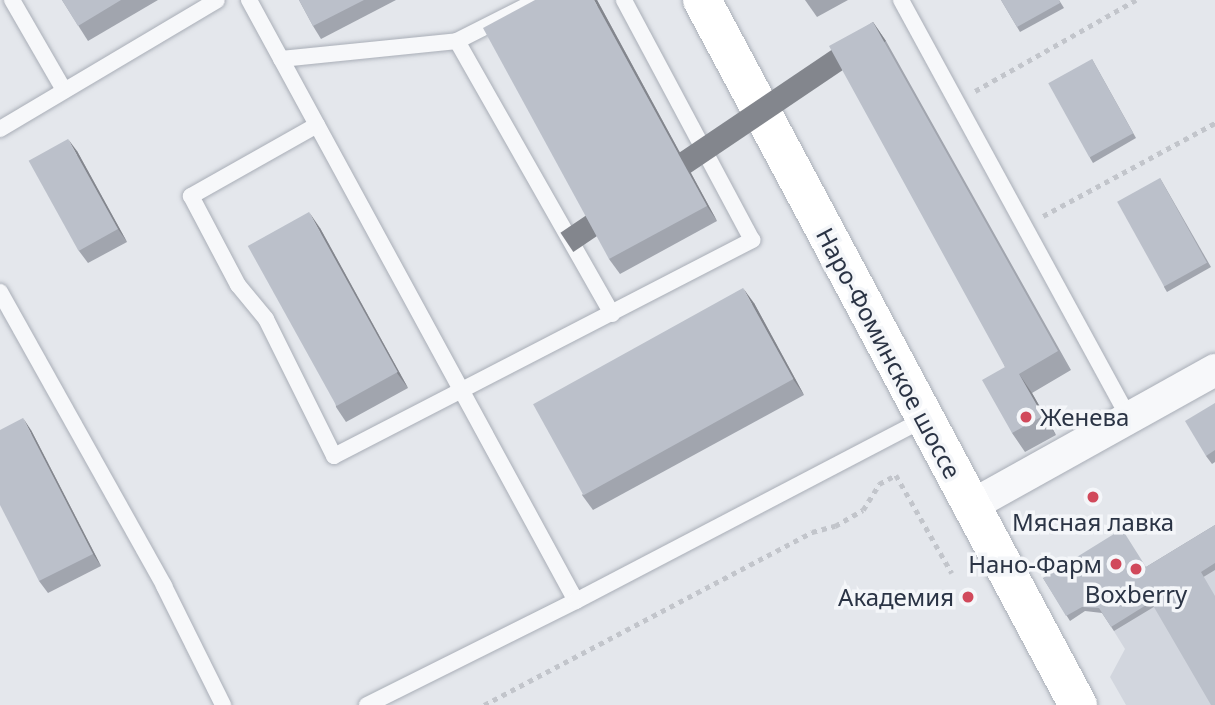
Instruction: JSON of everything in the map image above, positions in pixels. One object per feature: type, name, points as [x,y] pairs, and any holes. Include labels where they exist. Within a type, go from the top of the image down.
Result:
[{"type":"main road","name":"Наро-Фоминское шоссе","points":[[702,0],[969,507],[1078,705]]},
{"type":"street","points":[[969,507],[1215,370]]},
{"type":"lane","points":[[12,0],[64,90]]},
{"type":"lane","points":[[0,129],[217,0]]},
{"type":"lane","points":[[249,0],[576,601]]},
{"type":"lane","points":[[281,59],[457,41],[538,0]]},
{"type":"lane","points":[[317,125],[191,196],[238,285],[266,319],[334,456],[752,240],[624,0]]},
{"type":"lane","points":[[901,0],[1129,418]]},
{"type":"lane","points":[[457,41],[612,314]]},
{"type":"lane","points":[[0,292],[164,586],[223,705]]},
{"type":"lane","points":[[367,705],[576,601],[924,419]]},
{"type":"path","points":[[956,102],[1136,0]]},
{"type":"path","points":[[1024,226],[1215,122]]},
{"type":"path","points":[[484,705],[812,532],[845,521],[863,510],[879,484],[896,475],[952,573]]},
{"type":"shaded area","points":[[1215,532],[1215,705],[1126,705],[1110,677],[1125,649],[1097,604]]},
{"type":"building","points":[[62,0],[121,0],[78,26]]},
{"type":"building","points":[[299,0],[364,0],[313,26]]},
{"type":"building","points":[[535,0],[594,0],[707,206],[609,259],[483,28]]},
{"type":"building","points":[[1001,0],[1059,0],[1060,3],[1017,27]]},
{"type":"building","points":[[873,22],[1058,351],[1019,374],[1043,416],[1012,433],[982,380],[1005,367],[829,46]]},
{"type":"building","points":[[1092,59],[1133,133],[1089,158],[1048,83]]},
{"type":"building","points":[[68,139],[118,229],[79,251],[29,161]]},
{"type":"building","points":[[1160,178],[1207,263],[1164,287],[1117,202]]},
{"type":"building","points":[[309,212],[398,372],[336,406],[248,246]]},
{"type":"building","points":[[743,288],[793,379],[584,495],[533,404]]},
{"type":"building","points":[[1215,403],[1215,450],[1206,456],[1185,421]]},
{"type":"building","points":[[23,418],[93,554],[39,581],[0,505],[0,430]]},
{"type":"building","points":[[1215,525],[1215,563],[1201,572],[1215,596],[1215,705],[1211,705],[1151,602],[1111,627],[1099,608],[1082,607],[1066,616],[1043,578],[1122,529],[1146,567]]},
{"type":"place","name":"Женева","points":[[1026,417]]},
{"type":"place","name":"Мясная лавка","points":[[1093,497]]},
{"type":"place","name":"Нано-Фарм","points":[[1116,564]]},
{"type":"place","name":"Boxberry","points":[[1136,569]]},
{"type":"place","name":"Академия","points":[[968,597]]}]
